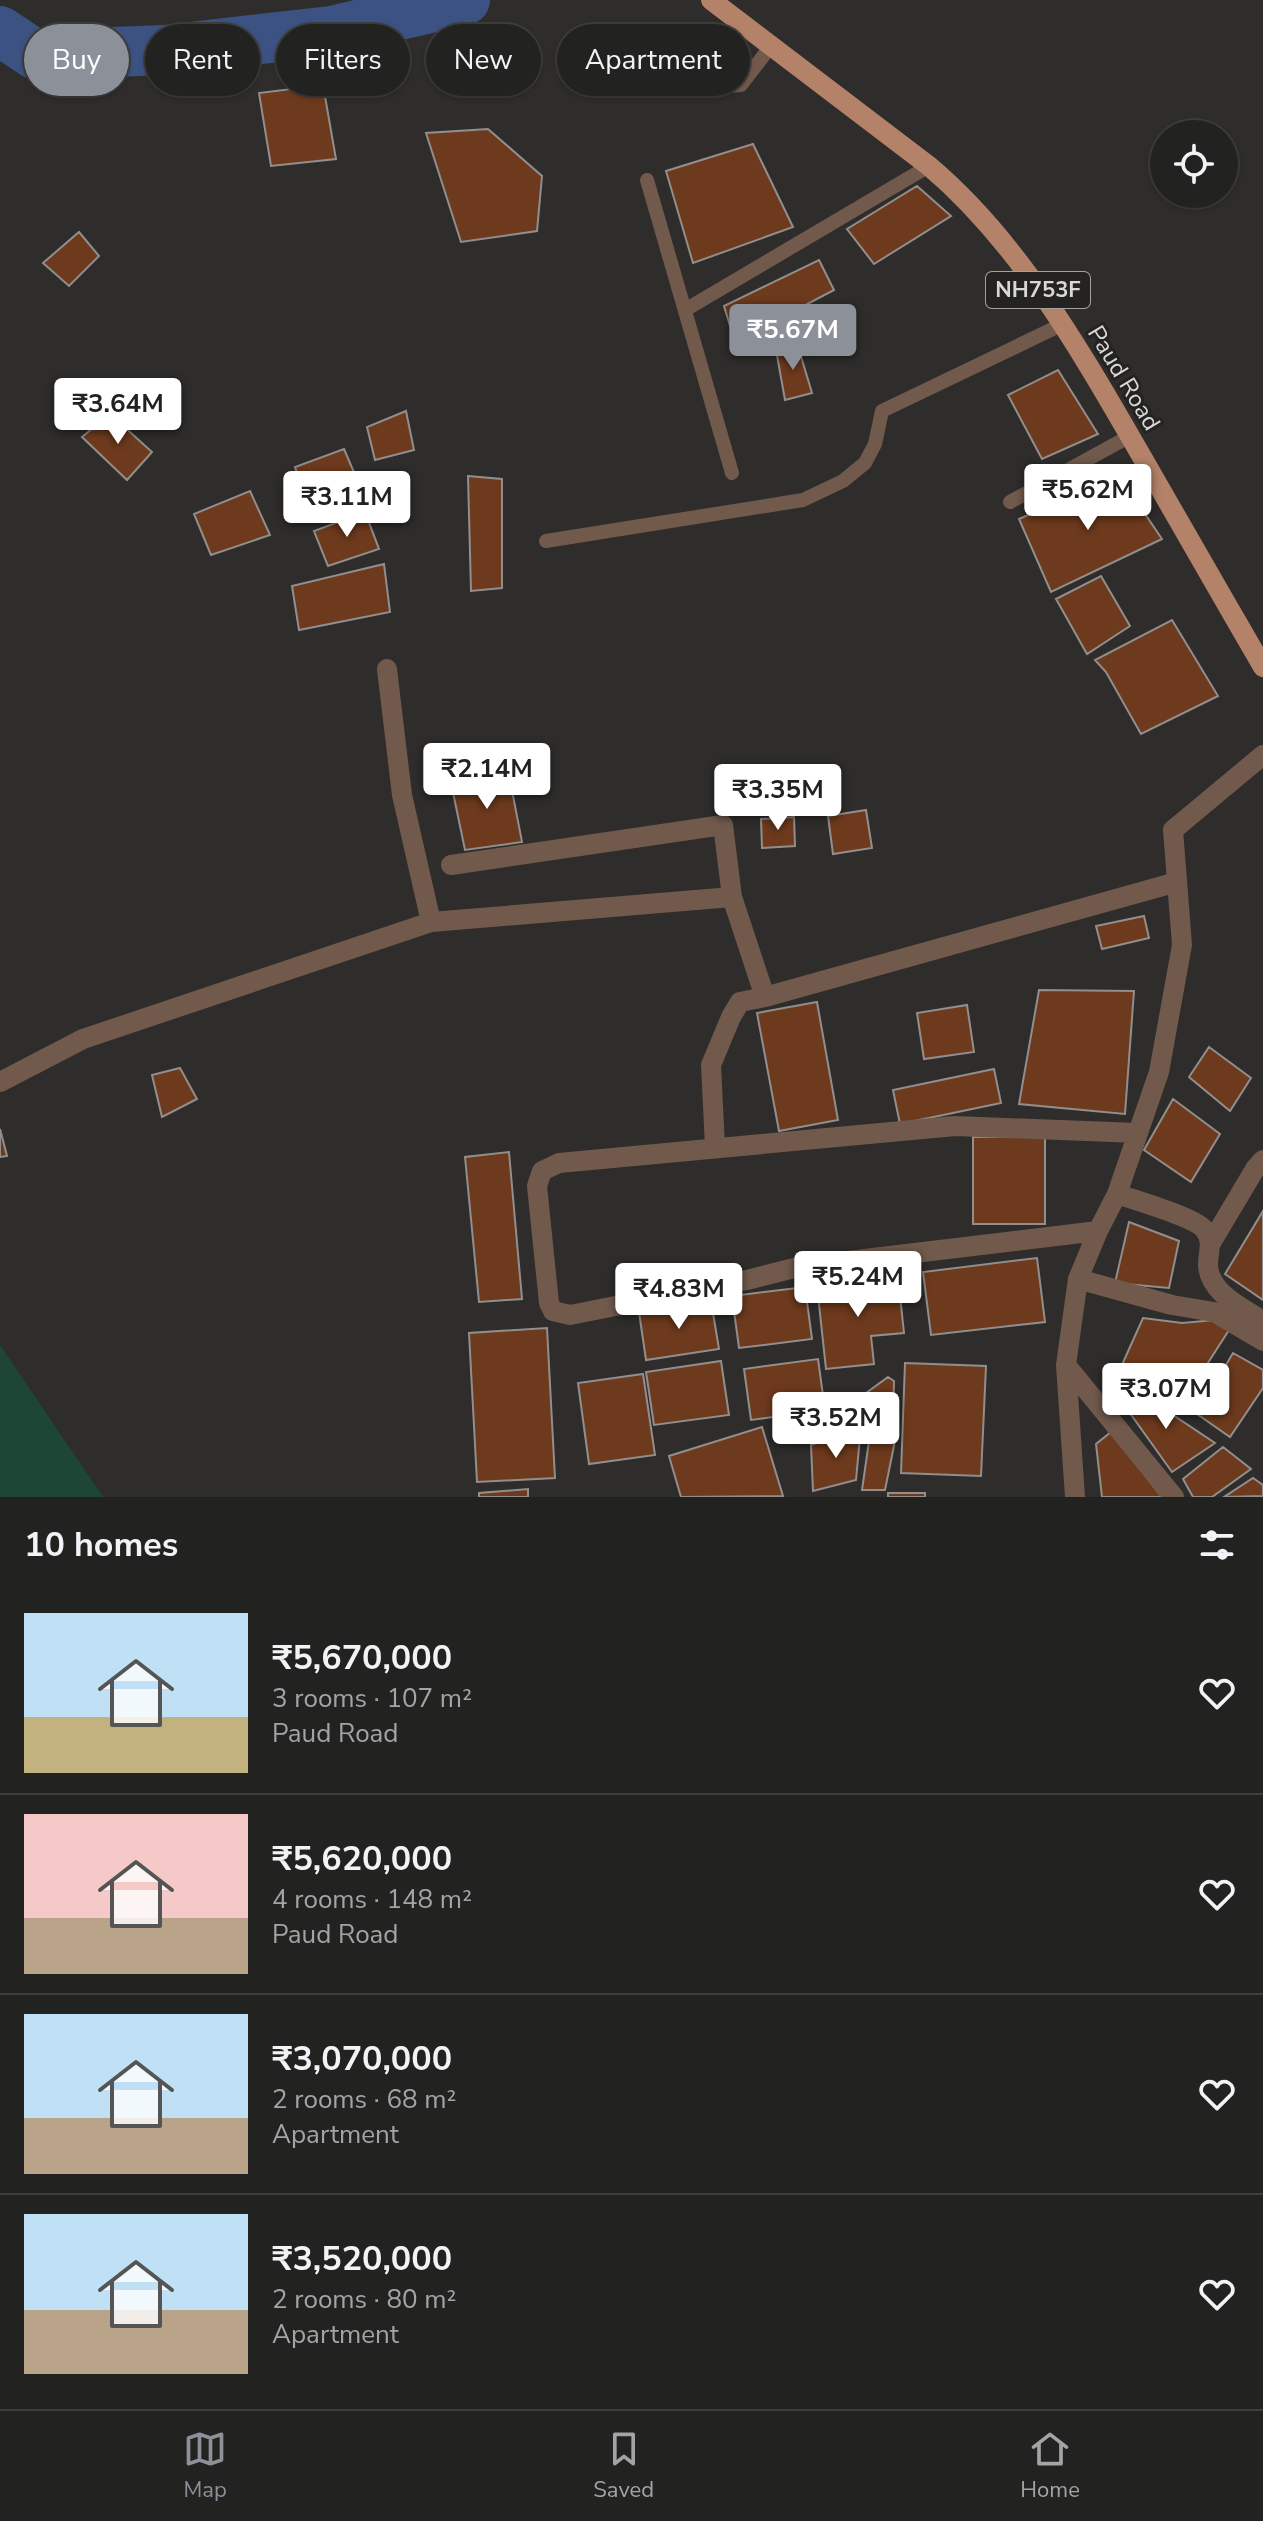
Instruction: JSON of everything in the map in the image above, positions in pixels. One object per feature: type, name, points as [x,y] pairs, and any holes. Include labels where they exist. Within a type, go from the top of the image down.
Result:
[{"type":"main road","name":"Paud Road","points":[[711,0],[929,166],[961,193],[978,213],[1027,273],[1092,372],[1263,667]]},
{"type":"street","points":[[387,669],[402,795],[431,922]]},
{"type":"street","points":[[1075,1497],[1066,1365],[1078,1279],[1117,1194],[1159,1072],[1182,945],[1173,830],[1263,755]]},
{"type":"street","points":[[451,865],[723,825],[732,897],[765,997]]},
{"type":"street","points":[[715,1147],[711,1065],[740,1002],[1177,882]]},
{"type":"street","points":[[0,1082],[83,1039],[431,922],[732,897]]},
{"type":"street","points":[[1098,1231],[798,1267],[570,1315],[553,1311],[549,1303],[537,1186],[542,1171],[559,1163],[715,1147],[955,1126],[1137,1133]]},
{"type":"street","points":[[1263,1160],[1211,1243],[1208,1267],[1223,1295],[1263,1321]]},
{"type":"street","points":[[1117,1194],[1191,1220],[1204,1228],[1211,1243]]},
{"type":"street","points":[[1078,1279],[1172,1305],[1214,1312],[1263,1341]]},
{"type":"street","points":[[1066,1365],[1174,1497]]},
{"type":"lane","points":[[750,73],[771,46]]},
{"type":"lane","points":[[685,310],[929,166]]},
{"type":"lane","points":[[647,180],[732,473]]},
{"type":"lane","points":[[546,541],[803,500],[843,481],[865,463],[875,444],[882,411],[1061,325]]},
{"type":"lane","points":[[1010,502],[1130,436]]},
{"type":"green space","points":[[0,1345],[103,1497],[0,1497]]},
{"type":"building","points":[[276,91],[276,96],[325,96],[336,159],[271,166],[260,93]]},
{"type":"building","points":[[488,129],[542,176],[537,231],[461,242],[426,133]]},
{"type":"building","points":[[753,144],[793,227],[693,263],[666,171]]},
{"type":"building","points":[[917,186],[951,216],[874,264],[847,229]]},
{"type":"building","points":[[79,232],[99,256],[69,286],[43,263]]},
{"type":"building","points":[[819,260],[834,290],[735,342],[724,306]]},
{"type":"building","points":[[797,343],[812,393],[785,400],[776,350]]},
{"type":"building","points":[[1058,370],[1098,434],[1042,459],[1008,395]]},
{"type":"building","points":[[406,411],[414,450],[375,460],[367,427]]},
{"type":"building","points":[[110,414],[152,452],[127,480],[82,437]]},
{"type":"building","points":[[344,449],[362,491],[311,514],[295,467]]},
{"type":"building","points":[[1118,474],[1162,539],[1051,592],[1019,519]]},
{"type":"building","points":[[468,476],[502,479],[502,588],[471,591]]},
{"type":"building","points":[[250,491],[270,535],[211,555],[194,514]]},
{"type":"building","points":[[365,512],[379,549],[328,566],[314,531]]},
{"type":"building","points":[[384,564],[390,612],[299,630],[292,586]]},
{"type":"building","points":[[1101,576],[1130,626],[1087,654],[1056,599]]},
{"type":"building","points":[[1172,620],[1218,696],[1141,734],[1106,672],[1095,660]]},
{"type":"building","points":[[508,770],[522,842],[465,850],[451,783]]},
{"type":"building","points":[[866,810],[872,848],[833,854],[828,816]]},
{"type":"building","points":[[794,817],[795,846],[762,848],[761,819]]},
{"type":"building","points":[[1144,916],[1149,938],[1102,949],[1096,926]]},
{"type":"building","points":[[1039,990],[1134,991],[1125,1114],[1019,1104]]},
{"type":"building","points":[[817,1002],[838,1120],[779,1131],[757,1013]]},
{"type":"building","points":[[967,1005],[974,1052],[924,1059],[917,1013]]},
{"type":"building","points":[[1209,1047],[1251,1078],[1230,1111],[1189,1077]]},
{"type":"building","points":[[180,1068],[197,1099],[162,1117],[152,1075]]},
{"type":"building","points":[[994,1069],[1001,1103],[900,1124],[893,1090]]},
{"type":"building","points":[[1173,1099],[1220,1134],[1191,1182],[1144,1150]]},
{"type":"building","points":[[0,1129],[7,1156],[0,1157]]},
{"type":"building","points":[[973,1137],[1045,1137],[1045,1224],[973,1224]]},
{"type":"building","points":[[509,1152],[522,1299],[479,1302],[465,1157]]},
{"type":"building","points":[[1263,1211],[1263,1300],[1225,1274]]},
{"type":"building","points":[[1129,1222],[1179,1241],[1169,1288],[1115,1283]]},
{"type":"building","points":[[1037,1258],[1045,1322],[931,1335],[923,1272]]},
{"type":"building","points":[[898,1277],[904,1333],[871,1336],[874,1364],[826,1369],[817,1286]]},
{"type":"building","points":[[805,1287],[812,1339],[739,1348],[732,1296]]},
{"type":"building","points":[[711,1301],[719,1349],[646,1360],[639,1312]]},
{"type":"building","points":[[1143,1318],[1182,1323],[1215,1320],[1229,1330],[1179,1408],[1121,1367]]},
{"type":"building","points":[[547,1328],[555,1478],[477,1482],[469,1333]]},
{"type":"building","points":[[1233,1353],[1263,1370],[1263,1388],[1230,1437],[1197,1414]]},
{"type":"building","points":[[818,1359],[825,1410],[751,1420],[744,1369]]},
{"type":"building","points":[[721,1361],[729,1415],[654,1425],[646,1372]]},
{"type":"building","points":[[905,1363],[986,1366],[981,1476],[901,1473]]},
{"type":"building","points":[[643,1374],[655,1455],[589,1464],[578,1383]]},
{"type":"building","points":[[888,1377],[894,1381],[893,1419],[873,1426],[868,1413],[841,1428],[832,1418]]},
{"type":"building","points":[[1134,1389],[1215,1443],[1172,1472],[1122,1402]]},
{"type":"building","points":[[861,1426],[856,1480],[813,1491],[811,1445]]},
{"type":"building","points":[[762,1427],[783,1496],[681,1497],[669,1456]]},
{"type":"building","points":[[897,1431],[885,1490],[862,1490],[870,1434]]},
{"type":"building","points":[[1111,1432],[1162,1497],[1102,1497],[1096,1444]]},
{"type":"building","points":[[1223,1447],[1251,1469],[1212,1497],[1193,1497],[1183,1479]]},
{"type":"building","points":[[1253,1478],[1263,1485],[1263,1496],[1224,1497]]},
{"type":"building","points":[[528,1489],[528,1497],[479,1497],[479,1493]]},
{"type":"building","points":[[888,1493],[925,1493],[925,1497],[888,1497]]},
{"type":"waterway","points":[[0,31],[36,55],[164,50],[331,31],[465,0]]}]
